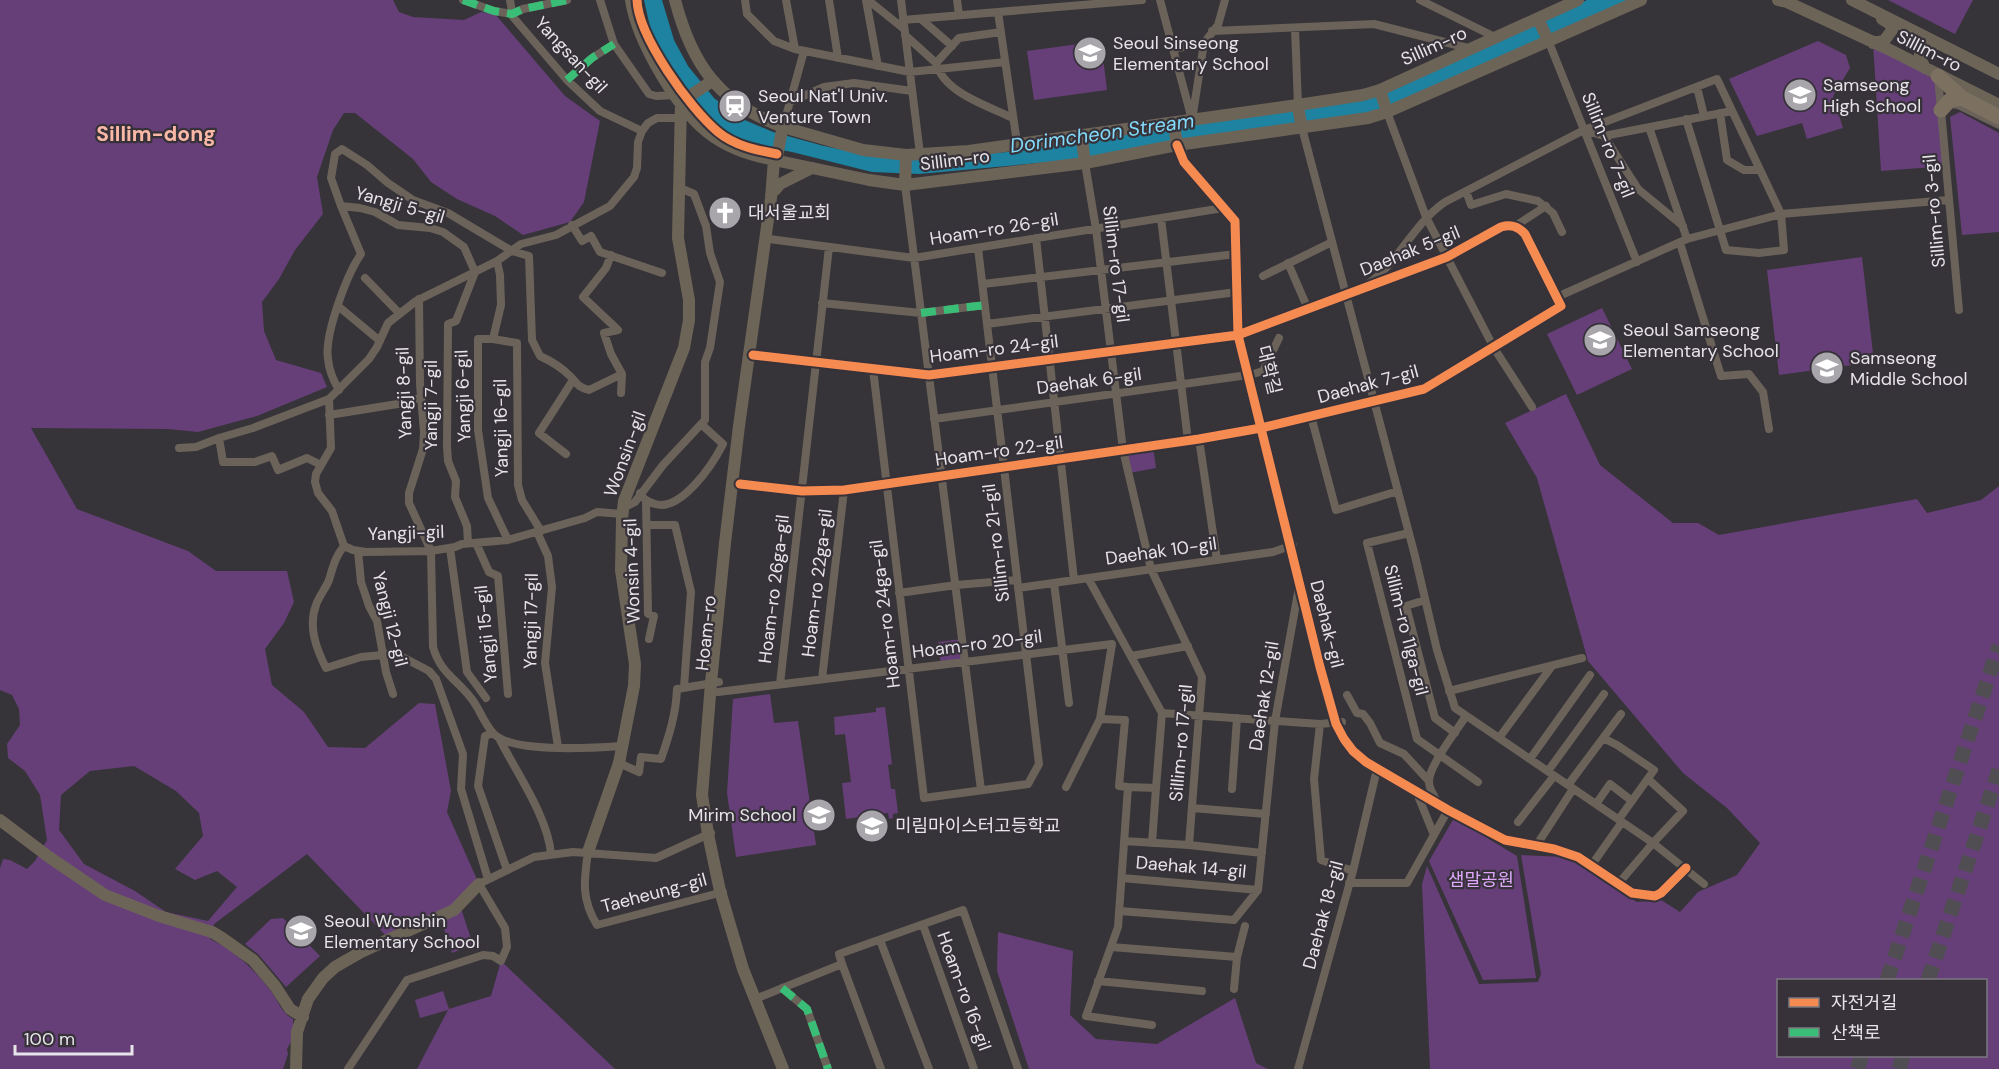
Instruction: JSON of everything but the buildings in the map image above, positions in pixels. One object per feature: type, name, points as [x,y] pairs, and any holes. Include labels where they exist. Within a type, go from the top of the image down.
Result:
[{"type":"highway","points":[[1932,72],[1962,98],[1999,117]]},
{"type":"highway","points":[[1941,110],[1949,101],[1962,98]]},
{"type":"main road","points":[[631,0],[640,34],[654,62],[702,128],[735,149],[756,156],[777,157]]},
{"type":"main road","name":"Sillim-ro","points":[[675,0],[687,40],[697,60],[712,81],[745,109],[783,129],[863,150],[906,157],[1174,124],[1363,94],[1380,90],[1578,0]]},
{"type":"main road","name":"Sillim-ro","points":[[777,157],[812,168],[869,180],[905,184],[1085,163],[1301,125],[1351,121],[1387,112],[1641,0]]},
{"type":"main road","name":"Sillim-ro","points":[[1778,0],[1787,2],[1999,105]]},
{"type":"main road","name":"Sillim-ro","points":[[1852,0],[1999,74]]},
{"type":"main road","points":[[1870,9],[1876,16],[1890,24],[1892,30],[1884,41],[1872,43]]},
{"type":"main road","points":[[1539,19],[1548,40]]},
{"type":"main road","points":[[1932,72],[1920,59],[1920,50],[1930,44],[1942,45]]},
{"type":"main road","points":[[678,98],[712,81]]},
{"type":"main road","points":[[1380,90],[1387,112]]},
{"type":"main road","name":"Wonsin-gil","points":[[588,852],[619,763],[634,686],[635,664],[621,570],[624,501],[684,348],[689,320],[690,300],[678,238],[680,118],[678,98]]},
{"type":"main road","points":[[1298,106],[1301,125]]},
{"type":"main road","points":[[1174,124],[1182,145]]},
{"type":"main road","points":[[716,685],[738,437],[777,157],[783,129]]},
{"type":"main road","points":[[1081,135],[1085,163]]},
{"type":"main road","name":"Daehak-gil","points":[[1182,145],[1184,162],[1235,221],[1240,334],[1293,545],[1299,584],[1339,723],[1353,751],[1377,769],[1415,788],[1505,840],[1537,844],[1592,863],[1640,896],[1655,896],[1661,893],[1683,867]]},
{"type":"main road","name":"대학길","points":[[1182,145],[1190,159],[1240,219],[1240,334]]},
{"type":"main road","points":[[756,156],[768,171],[774,190]]},
{"type":"main road","points":[[905,184],[906,157]]},
{"type":"main road","points":[[774,190],[780,184],[812,168]]},
{"type":"main road","name":"Hoam-ro","points":[[774,190],[716,685],[710,833],[722,892],[747,966],[789,1069]]},
{"type":"main road","points":[[1293,545],[1339,723],[1369,758],[1415,788]]},
{"type":"main road","points":[[1440,804],[1509,835],[1537,844]]},
{"type":"main road","points":[[0,820],[105,895],[159,916],[212,932],[222,938],[257,964],[290,1009],[303,1017]]},
{"type":"main road","points":[[296,1069],[297,1032],[311,993],[323,978],[361,952],[454,910],[484,882]]},
{"type":"main road","points":[[722,892],[743,969],[783,1069]]},
{"type":"street","name":"Yangsan-gil","points":[[463,0],[494,11],[512,14],[523,9],[567,0]]},
{"type":"street","name":"Yangsan-gil","points":[[510,0],[512,14],[567,80],[600,111],[642,131]]},
{"type":"street","points":[[600,0],[614,44],[649,94],[678,98]]},
{"type":"street","points":[[745,0],[747,14],[774,41],[799,50],[910,72],[936,66],[1005,62]]},
{"type":"street","points":[[783,129],[799,50],[786,0]]},
{"type":"street","points":[[829,0],[838,58]]},
{"type":"street","points":[[867,0],[878,66]]},
{"type":"street","points":[[867,0],[904,28],[957,91],[1013,118]]},
{"type":"street","points":[[901,0],[920,154]]},
{"type":"street","points":[[957,0],[959,15]]},
{"type":"street","points":[[904,28],[921,19],[998,12],[1059,3],[1142,0]]},
{"type":"street","points":[[1160,0],[1192,120]]},
{"type":"street","points":[[1192,120],[1204,43],[1218,25],[1225,0]]},
{"type":"street","points":[[1420,0],[1497,38]]},
{"type":"street","points":[[998,12],[1017,143]]},
{"type":"street","points":[[921,19],[952,46]]},
{"type":"street","points":[[1212,31],[1374,24],[1472,49]]},
{"type":"street","points":[[1295,28],[1298,106]]},
{"type":"street","points":[[936,66],[959,38],[1001,32]]},
{"type":"street","name":"Sillim-ro 7-gil","points":[[1548,40],[1637,262]]},
{"type":"street","points":[[1173,49],[1204,43]]},
{"type":"street","points":[[567,80],[592,58],[614,44]]},
{"type":"street","name":"Sillim-ro 3-gil","points":[[1932,72],[1941,110],[1959,310]]},
{"type":"street","points":[[1346,295],[1372,281],[1388,266],[1426,217],[1445,202],[1584,130],[1718,79],[1780,214],[1784,250],[1759,253],[1726,250],[1686,119]]},
{"type":"street","points":[[790,102],[824,87],[854,83],[912,91]]},
{"type":"street","points":[[1698,87],[1704,116]]},
{"type":"street","points":[[1941,110],[1948,105],[1958,105],[1999,125]]},
{"type":"street","points":[[1584,130],[1604,136],[1732,111]]},
{"type":"street","points":[[1387,112],[1426,217],[1447,257]]},
{"type":"street","points":[[1720,113],[1727,160],[1744,170],[1760,170]]},
{"type":"street","points":[[179,447],[196,447],[254,428],[329,399],[369,359],[388,323],[419,299],[497,261],[521,244],[556,235],[610,206],[634,177],[637,168],[638,142],[648,123],[657,118],[680,118]]},
{"type":"street","points":[[1301,125],[1455,708],[1653,843],[1704,884]]},
{"type":"street","points":[[1649,127],[1683,226],[1684,241],[1721,376],[1749,374],[1763,392],[1769,429]]},
{"type":"street","points":[[1604,136],[1638,189],[1683,226]]},
{"type":"street","name":"Yangji 5-gil","points":[[475,272],[464,247],[443,232],[430,228],[398,225],[375,212],[341,206],[331,178],[335,154],[342,149],[413,200],[448,213],[512,251]]},
{"type":"street","name":"Sillim-ro 17-gil","points":[[1085,163],[1096,229],[1123,450],[1151,569],[1202,677],[1189,845]]},
{"type":"street","points":[[905,184],[981,790]]},
{"type":"street","points":[[623,512],[634,501],[643,497],[663,465],[705,420],[705,362],[710,348],[720,282],[710,253],[706,226],[694,194],[678,188]]},
{"type":"street","points":[[1466,191],[1471,205],[1506,195],[1538,201],[1553,213],[1562,232]]},
{"type":"street","points":[[1515,226],[1524,234],[1557,297],[1684,241],[1780,214],[1949,200]]},
{"type":"street","points":[[339,390],[332,377],[327,357],[330,330],[352,267],[361,254],[341,206]]},
{"type":"street","name":"Daehak 5-gil","points":[[1240,334],[1447,257],[1501,227],[1515,226],[1546,206]]},
{"type":"street","name":"Hoam-ro 26-gil","points":[[769,239],[914,258],[1223,207]]},
{"type":"street","points":[[1161,218],[1188,441]]},
{"type":"street","points":[[572,225],[582,241],[591,236],[600,252],[662,273]]},
{"type":"street","points":[[1036,238],[1074,580]]},
{"type":"street","points":[[1263,276],[1332,242]]},
{"type":"street","name":"Hoam-ro 26ga-gil","points":[[780,684],[829,247]]},
{"type":"street","name":"Sillim-ro 21-gil","points":[[978,248],[1039,764],[1028,784],[981,790]]},
{"type":"street","points":[[512,251],[529,256],[532,340],[540,356],[551,361],[578,387],[589,390],[622,374]]},
{"type":"street","points":[[982,284],[1236,254]]},
{"type":"street","points":[[611,255],[606,268],[583,297],[618,330],[604,333],[611,354],[622,374],[621,393]]},
{"type":"street","name":"Daehak 5-gil","points":[[1447,257],[1494,348]]},
{"type":"street","name":"Yangji 6-gil","points":[[497,261],[501,305],[493,339],[478,339],[478,430],[488,498],[508,540]]},
{"type":"street","points":[[1288,263],[1308,309]]},
{"type":"street","name":"Yangji 7-gil","points":[[472,543],[455,497],[456,481],[448,461],[448,324],[456,321],[475,272]]},
{"type":"street","points":[[365,278],[400,314]]},
{"type":"street","points":[[987,324],[1237,292]]},
{"type":"street","name":"Daehak 7-gil","points":[[1264,428],[1424,389],[1494,348],[1531,322],[1561,306],[1557,297]]},
{"type":"street","name":"Yangji 8-gil","points":[[419,299],[423,449],[409,503],[431,551]]},
{"type":"street","points":[[822,303],[921,314],[985,305]]},
{"type":"street","points":[[339,306],[380,340]]},
{"type":"street","name":"Hoam-ro 24-gil","points":[[753,355],[929,375],[1240,334]]},
{"type":"street","points":[[1250,375],[1263,370],[1279,338]]},
{"type":"street","name":"Yangji 16-gil","points":[[493,339],[517,343],[519,485],[522,500],[539,532]]},
{"type":"street","points":[[1494,348],[1532,407]]},
{"type":"street","name":"Hoam-ro 24ga-gil","points":[[873,369],[924,798],[981,790]]},
{"type":"street","name":"Daehak 6-gil","points":[[934,419],[1250,375]]},
{"type":"street","points":[[566,454],[538,433],[573,380]]},
{"type":"street","points":[[329,415],[404,403],[422,397]]},
{"type":"street","name":"Yangji-gil","points":[[329,399],[331,448],[316,474],[315,482],[318,493],[332,511],[344,546],[358,551],[431,551],[472,543],[508,540],[585,518],[597,512],[623,512]]},
{"type":"street","points":[[1311,416],[1336,510],[1398,491]]},
{"type":"street","points":[[643,497],[659,506],[674,503],[699,481],[723,444],[701,424]]},
{"type":"street","name":"Hoam-ro 22-gil","points":[[740,484],[802,491],[844,490],[1264,428]]},
{"type":"street","points":[[219,438],[222,462],[255,462],[272,456],[278,470],[307,458],[321,465]]},
{"type":"street","points":[[1199,439],[1217,560]]},
{"type":"street","name":"Hoam-ro 22ga-gil","points":[[822,680],[844,490]]},
{"type":"street","name":"Wonsin 4-gil","points":[[643,497],[648,525],[648,614],[654,616],[649,639]]},
{"type":"street","points":[[619,763],[639,772],[641,757],[661,759],[673,723],[677,689],[684,687],[691,592],[685,562],[675,525],[648,525]]},
{"type":"street","name":"Yangji 17-gil","points":[[539,532],[548,556],[552,587],[545,663],[558,747]]},
{"type":"street","name":"Sillim-ro 11ga-gil","points":[[1409,533],[1367,543],[1417,739],[1440,755]]},
{"type":"street","name":"Yangji 15-gil","points":[[472,543],[489,572],[498,576],[508,694]]},
{"type":"street","name":"Daehak 10-gil","points":[[899,593],[956,585],[1054,583],[1273,552],[1293,545]]},
{"type":"street","points":[[344,546],[337,555],[328,582],[315,606],[313,617],[315,642],[326,668],[361,657],[393,652],[429,671],[436,680],[463,754],[461,789],[484,882],[505,928],[507,947],[501,961],[493,956],[483,955],[407,980],[348,1069]]},
{"type":"street","points":[[450,548],[467,672],[486,699]]},
{"type":"street","name":"Yangji 12-gil","points":[[358,551],[361,582],[377,621],[393,694]]},
{"type":"street","points":[[431,551],[434,647],[437,660],[472,699],[496,736],[541,821],[550,841],[551,854]]},
{"type":"street","points":[[1088,578],[1162,713],[1320,724],[1339,723]]},
{"type":"street","points":[[1054,583],[1062,651]]},
{"type":"street","name":"Daehak 12-gil","points":[[1258,890],[1275,721],[1299,584]]},
{"type":"street","points":[[1425,600],[1406,606],[1435,718],[1455,733]]},
{"type":"street","name":"Hoam-ro 20-gil","points":[[684,687],[780,684],[822,680],[1123,643]]},
{"type":"street","points":[[1066,787],[1100,719],[1112,645]]},
{"type":"street","points":[[1131,656],[1188,646]]},
{"type":"street","name":"Hoam-ro 20-gil","points":[[1062,651],[1069,703]]},
{"type":"street","points":[[1449,691],[1582,658]]},
{"type":"street","points":[[1499,738],[1552,666]]},
{"type":"street","points":[[1530,759],[1590,675]]},
{"type":"street","points":[[1518,822],[1604,694]]},
{"type":"street","points":[[1347,695],[1357,713],[1363,714],[1370,723],[1380,743],[1404,754],[1428,780],[1431,791],[1440,804],[1434,835],[1407,883],[1349,883]]},
{"type":"street","name":"Daehak 14-gil","points":[[1152,843],[1162,713]]},
{"type":"street","points":[[1537,844],[1571,787],[1621,714]]},
{"type":"street","points":[[1428,780],[1440,755],[1466,716]]},
{"type":"street","points":[[1232,789],[1238,718]]},
{"type":"street","points":[[1100,719],[1125,720],[1119,786],[1156,788]]},
{"type":"street","points":[[1320,724],[1314,779],[1321,860],[1353,871]]},
{"type":"street","points":[[507,870],[478,786],[485,736],[496,736],[522,746],[591,749],[621,746]]},
{"type":"street","points":[[1592,863],[1654,770],[1603,738]]},
{"type":"street","points":[[1440,755],[1479,782]]},
{"type":"street","name":"Daehak 18-gil","points":[[1298,1069],[1353,871],[1377,769]]},
{"type":"street","points":[[1620,882],[1683,811],[1648,779]]},
{"type":"street","points":[[1596,804],[1610,784],[1632,801]]},
{"type":"street","name":"Daehak 14-gil","points":[[1128,787],[1118,927],[1086,1016],[1152,1025]]},
{"type":"street","points":[[1415,788],[1434,835]]},
{"type":"street","points":[[1192,808],[1266,814]]},
{"type":"street","points":[[484,882],[534,857],[588,852],[656,858],[710,833]]},
{"type":"street","name":"Daehak 14-gil","points":[[1124,842],[1189,845],[1262,853]]},
{"type":"street","name":"Taeheung-gil","points":[[588,852],[584,881],[585,897],[589,912],[597,924],[722,892]]},
{"type":"street","name":"Daehak 14-gil","points":[[1122,878],[1258,890]]},
{"type":"street","points":[[1119,911],[1234,920],[1258,890]]},
{"type":"street","points":[[881,1069],[838,954],[963,910],[1018,1069]]},
{"type":"street","name":"Hoam-ro 16-gil","points":[[923,925],[974,1069]]},
{"type":"street","points":[[1234,989],[1237,957],[1245,926]]},
{"type":"street","points":[[880,940],[929,1069]]},
{"type":"street","points":[[1111,947],[1237,957]]},
{"type":"street","points":[[760,997],[842,964]]},
{"type":"street","points":[[1098,981],[1202,991]]},
{"type":"street","points":[[782,988],[807,1009],[828,1069]]},
{"type":"green space","points":[[0,0],[393,0],[399,12],[413,17],[464,20],[481,12],[495,14],[565,96],[600,121],[584,202],[570,222],[523,235],[495,216],[457,199],[431,182],[413,159],[355,113],[344,113],[333,130],[317,177],[323,214],[295,250],[279,279],[262,302],[264,331],[276,360],[321,373],[327,387],[257,416],[198,432],[168,429],[31,428],[77,509],[188,551],[216,571],[287,571],[294,602],[284,623],[265,649],[272,685],[304,712],[328,747],[365,748],[419,703],[435,704],[451,791],[447,812],[479,884],[460,905],[473,945],[452,953],[440,917],[389,939],[307,854],[214,924],[210,939],[235,954],[250,968],[270,990],[285,1013],[293,1019],[293,1038],[287,1049],[288,1054],[283,1069],[0,1069],[0,868],[3,859],[27,869],[35,861],[47,840],[40,795],[25,771],[8,758],[7,744],[20,725],[19,709],[12,695],[0,690]],"holes":[[[134,766],[176,791],[199,813],[203,836],[175,869],[195,880],[217,871],[237,887],[208,921],[166,912],[135,891],[84,864],[59,830],[61,795],[90,771]]]},
{"type":"green space","points":[[1888,0],[1973,0],[1955,34]]},
{"type":"green space","points":[[1101,41],[1107,90],[1034,100],[1027,51]]},
{"type":"green space","points":[[1818,41],[1846,55],[1850,68],[1833,96],[1843,128],[1807,139],[1802,123],[1757,136],[1729,79]]},
{"type":"green space","points":[[1873,43],[1938,76],[1946,166],[1881,171]]},
{"type":"green space","points":[[1960,112],[1999,133],[1999,232],[1962,235],[1950,117]]},
{"type":"green space","points":[[1862,257],[1874,362],[1779,375],[1767,270]]},
{"type":"green space","points":[[1602,308],[1632,369],[1577,395],[1547,334]]},
{"type":"green space","points":[[1566,394],[1600,465],[1673,523],[1698,523],[1719,535],[1917,499],[1927,513],[1981,500],[1999,486],[1999,1069],[1430,1069],[1422,884],[1427,866],[1479,984],[1538,982],[1541,974],[1521,855],[1566,857],[1637,902],[1661,900],[1680,912],[1698,892],[1737,875],[1760,843],[1727,808],[1683,773],[1588,661],[1537,478],[1505,423]]},
{"type":"green space","points":[[1153,447],[1156,468],[1129,473],[1125,452]]},
{"type":"green space","points":[[962,639],[965,662],[941,665],[938,642]]},
{"type":"green space","points":[[770,694],[774,723],[798,721],[816,845],[736,857],[727,793],[733,699]]},
{"type":"green space","points":[[885,707],[892,764],[888,765],[891,789],[895,789],[898,813],[893,814],[893,818],[889,819],[888,813],[846,819],[842,783],[851,782],[845,734],[835,735],[834,717],[876,712],[876,708]]},
{"type":"green space","name":"샘말공원","points":[[1454,818],[1517,856],[1536,978],[1483,980],[1429,861]]},
{"type":"green space","points":[[283,918],[320,956],[286,987],[258,954],[245,944],[271,919]]},
{"type":"green space","points":[[998,932],[1073,951],[1070,1015],[1096,1039],[1157,1044],[1235,998],[1256,1063],[1268,1069],[1029,1069],[997,971]]},
{"type":"green space","points":[[501,961],[615,1069],[417,1069],[448,1010],[420,1018],[415,1000],[443,991],[449,1009],[491,996]]},
{"type":"water","name":"Dorimcheon Stream","points":[[644,0],[662,0],[674,40],[688,66],[714,98],[740,118],[773,132],[824,146],[863,154],[923,160],[1018,151],[1325,104],[1474,51],[1587,0],[1631,0],[1385,110],[1082,159],[919,174],[872,172],[792,152],[748,144],[728,136],[704,112],[662,53],[650,27]]},
{"type":"tunnel","points":[[1887,979],[1999,646]]},
{"type":"tunnel","points":[[1928,979],[1999,770]]},
{"type":"tunnel","points":[[1857,1069],[1862,1057]]},
{"type":"tunnel","points":[[1899,1069],[1903,1057]]},
{"type":"marked path","points":[[463,0],[494,11],[512,14],[523,9],[567,0]]},
{"type":"marked path","points":[[567,80],[592,58],[614,44]]},
{"type":"marked path","points":[[921,313],[985,305]]},
{"type":"marked path","points":[[782,988],[807,1009],[828,1069]]},
{"type":"cycle path","points":[[637,0],[646,33],[656,52],[680,90],[694,107],[718,132],[731,141],[777,154]]},
{"type":"cycle path","points":[[1177,145],[1184,162],[1235,221],[1238,335],[1320,667],[1336,724],[1344,739],[1366,762],[1448,810],[1505,840],[1554,849],[1578,857],[1632,893],[1655,896],[1686,868]]},
{"type":"cycle path","points":[[740,484],[802,491],[844,490],[1261,428],[1424,389],[1561,306],[1525,234],[1517,227],[1508,226],[1501,227],[1447,257],[1238,335],[929,375],[753,355]]},
{"type":"place","name":"Seoul Sinseong Elementary School","points":[[1090,53]]},
{"type":"place","name":"Samseong High School","points":[[1800,95]]},
{"type":"place","name":"Seoul Nat'l Univ. Venture Town","points":[[735,106]]},
{"type":"place","name":"대서울교회","points":[[725,213]]},
{"type":"place","name":"Seoul Samseong Elementary School","points":[[1600,340]]},
{"type":"place","name":"Samseong Middle School","points":[[1827,368]]},
{"type":"place","name":"Mirim School","points":[[819,815]]},
{"type":"place","name":"미림마이스터고등학교","points":[[872,826]]},
{"type":"place","name":"Seoul Wonshin Elementary School","points":[[301,931]]},
{"type":"district","name":"Sillim-dong","points":[[156,134]]}]
